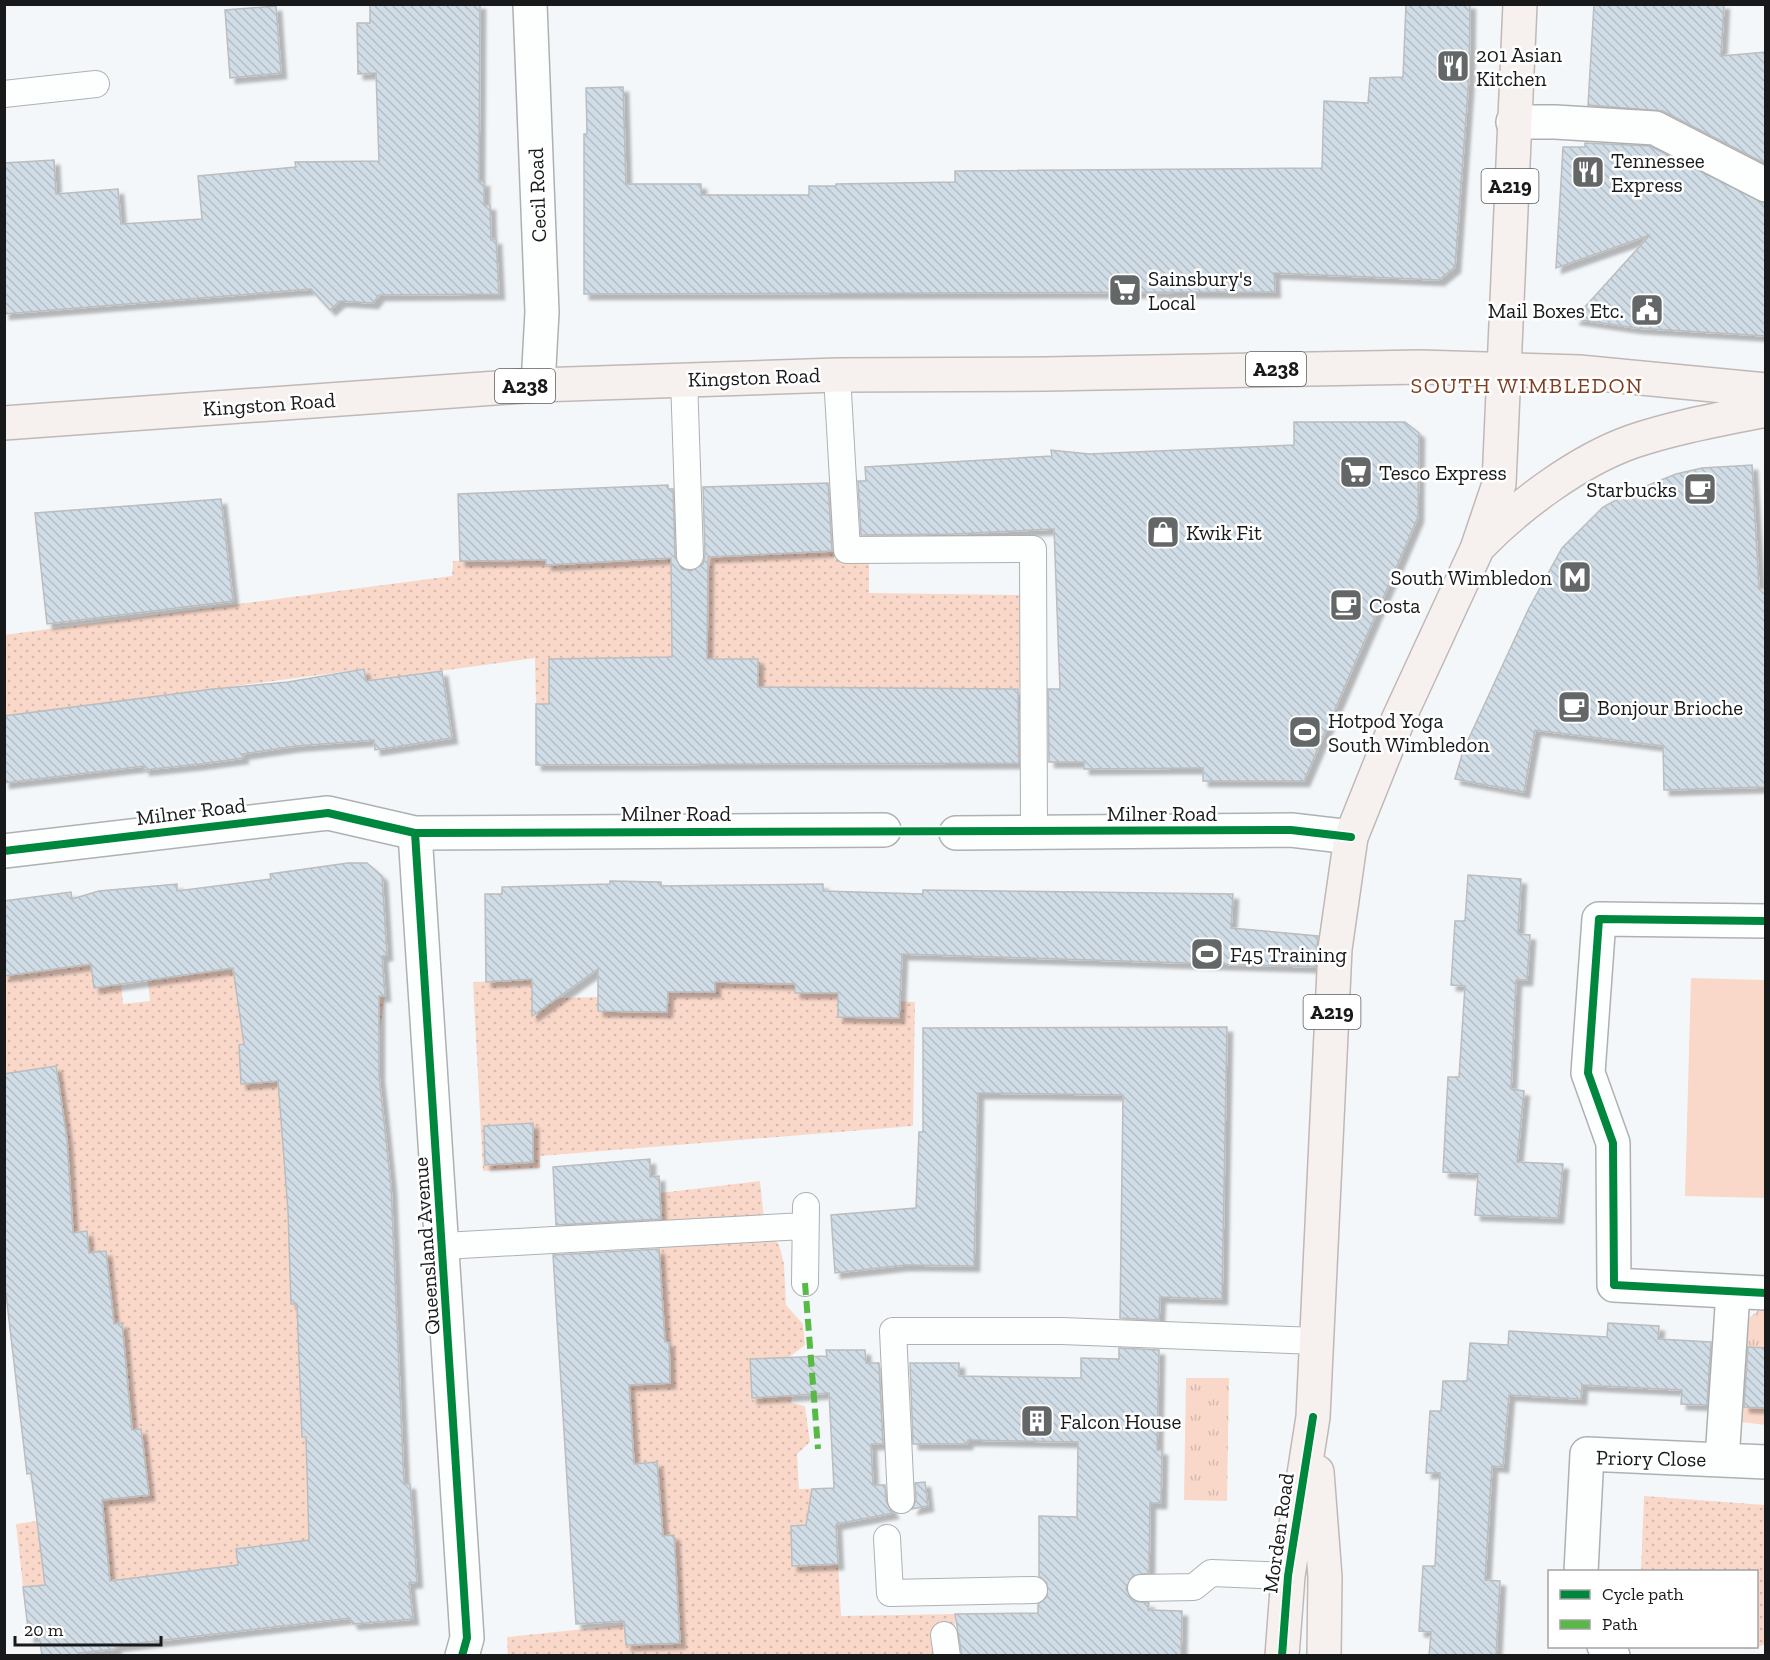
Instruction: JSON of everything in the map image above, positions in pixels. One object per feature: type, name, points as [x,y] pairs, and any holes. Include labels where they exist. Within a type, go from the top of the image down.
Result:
[{"type":"main road","name":"A219","points":[[1505,368],[1513,122],[1520,4]]},
{"type":"main road","name":"Kingston Road","points":[[4,423],[538,385],[684,379],[1391,366],[1505,368]]},
{"type":"main road","name":"A238","points":[[1505,368],[1580,372],[1766,390]]},
{"type":"main road","name":"Morden Road","points":[[1282,1656],[1288,1576],[1313,1417],[1335,949],[1351,837],[1398,720],[1477,549],[1498,484],[1505,368]]},
{"type":"main road","points":[[1477,549],[1505,519],[1553,485],[1630,442],[1683,427],[1766,410]]},
{"type":"main road","name":"Morden Road","points":[[1313,1417],[1325,1577],[1324,1656]]},
{"type":"street","name":"Cecil Road","points":[[530,4],[542,312],[538,385]]},
{"type":"street","points":[[1513,122],[1655,128],[1766,185]]},
{"type":"street","name":"Milner Road","points":[[4,851],[328,813],[415,833],[884,830]]},
{"type":"street","name":"Milner Road","points":[[956,833],[1292,830],[1351,837]]},
{"type":"street","name":"Queensland Avenue","points":[[415,833],[444,1246],[467,1638],[462,1656]]},
{"type":"street","points":[[1766,921],[1599,919],[1588,1073],[1613,1143],[1614,1285],[1766,1293]]},
{"type":"street","name":"Priory Close","points":[[1722,1460],[1733,1292]]},
{"type":"street","name":"Priory Close","points":[[1581,1570],[1587,1454],[1766,1462]]},
{"type":"lane","points":[[4,94],[96,84]]},
{"type":"lane","points":[[837,375],[847,550],[1033,549],[1034,832]]},
{"type":"lane","points":[[684,379],[690,556]]},
{"type":"lane","points":[[444,1246],[805,1216],[805,1283]]},
{"type":"lane","points":[[901,1500],[893,1331],[1062,1331],[1317,1341]]},
{"type":"lane","points":[[887,1538],[890,1593],[1034,1590]]},
{"type":"lane","points":[[1141,1588],[1194,1587],[1211,1573],[1288,1576]]},
{"type":"green space","points":[[835,551],[834,559],[869,557],[869,593],[1027,595],[1027,688],[936,690],[758,703],[758,659],[702,658],[549,704],[536,704],[535,658],[366,681],[364,669],[5,716],[4,635],[452,576],[453,561],[546,559],[546,565]]},
{"type":"green space","points":[[220,945],[348,998],[385,996],[379,1036],[239,1045],[241,1084],[278,1081],[288,1211],[291,1304],[297,1304],[302,1436],[306,1437],[307,1486],[410,1484],[413,1534],[236,1549],[238,1565],[108,1582],[70,1582],[23,1587],[16,1524],[37,1521],[102,1500],[149,1495],[95,1435],[122,1323],[96,1326],[106,1251],[89,1253],[87,1232],[61,1234],[55,1066],[5,1074],[5,976],[91,964],[95,988],[121,984],[123,1004],[150,1001],[145,955],[176,977],[223,969]]},
{"type":"green space","points":[[739,958],[796,961],[795,993],[838,993],[838,1017],[874,1000],[915,1002],[913,1126],[540,1156],[540,1168],[483,1171],[473,982],[508,981],[509,961],[532,960],[541,1003],[550,1004],[558,998],[598,997],[598,1011],[667,1012],[668,990],[715,992],[715,982],[738,983]]},
{"type":"green space","points":[[1691,978],[1765,980],[1765,1198],[1685,1196]]},
{"type":"green space","points":[[760,1181],[764,1219],[661,1223],[660,1193]]},
{"type":"green space","points":[[774,1239],[779,1245],[784,1264],[786,1305],[803,1324],[805,1345],[788,1358],[792,1403],[805,1406],[810,1442],[797,1454],[799,1489],[834,1488],[841,1616],[955,1614],[955,1655],[508,1656],[507,1637],[642,1623],[664,1561],[676,1561],[674,1536],[638,1538],[661,1521],[657,1462],[634,1464],[629,1385],[669,1383],[669,1342],[623,1345],[661,1280],[659,1247]]},
{"type":"green space","points":[[1760,1309],[1765,1310],[1765,1425],[1742,1422],[1736,1413],[1743,1323]]},
{"type":"green space","points":[[1186,1378],[1229,1378],[1227,1501],[1184,1500]]},
{"type":"green space","points":[[1644,1496],[1765,1505],[1765,1644],[1758,1647],[1758,1570],[1641,1570]]},
{"type":"building","points":[[370,4],[480,4],[479,182],[484,181],[484,205],[490,205],[491,240],[496,239],[499,294],[379,295],[373,303],[340,301],[330,310],[311,289],[4,314],[4,163],[54,160],[56,194],[118,189],[121,224],[202,219],[198,176],[296,167],[295,162],[379,161],[376,73],[358,74],[357,23],[370,23]]},
{"type":"building","points":[[1406,4],[1470,4],[1469,76],[1455,267],[1439,280],[1274,273],[1275,292],[584,294],[586,88],[623,87],[626,184],[701,184],[701,195],[809,195],[809,186],[955,182],[955,171],[1322,168],[1324,101],[1368,103],[1370,78],[1403,77]]},
{"type":"building","points":[[1594,4],[1724,4],[1721,56],[1766,52],[1766,164],[1663,111],[1588,105]]},
{"type":"building","points":[[276,6],[281,73],[230,78],[225,10]]},
{"type":"building","points":[[1585,143],[1650,146],[1766,204],[1766,336],[1636,328],[1574,319],[1650,235],[1556,268],[1563,147],[1585,147]]},
{"type":"building","points":[[1294,422],[1405,422],[1419,433],[1418,517],[1304,781],[1203,781],[1203,768],[1084,769],[1084,762],[1049,762],[1048,689],[1060,689],[1054,529],[953,534],[861,535],[858,481],[866,481],[865,467],[1052,456],[1051,450],[1089,454],[1294,445]]},
{"type":"building","points":[[1752,465],[1759,588],[1766,588],[1766,787],[1664,790],[1663,746],[1535,730],[1524,792],[1455,779],[1463,751],[1529,608],[1562,548],[1603,507],[1629,493],[1676,474],[1702,468]]},
{"type":"building","points":[[828,483],[832,551],[708,557],[707,659],[758,659],[758,687],[1018,689],[1019,763],[536,765],[536,704],[549,704],[549,659],[672,657],[671,558],[546,565],[546,560],[460,561],[458,494],[668,485],[668,489],[673,489],[675,557],[682,569],[691,571],[703,564],[705,556],[703,487]]},
{"type":"building","points":[[221,499],[233,601],[47,624],[35,513]]},
{"type":"building","points":[[364,669],[366,681],[442,671],[452,738],[375,750],[374,740],[296,746],[242,754],[243,758],[200,764],[144,770],[144,766],[4,783],[4,716],[213,689],[288,682]]},
{"type":"building","points":[[348,863],[367,863],[382,876],[387,955],[382,956],[385,996],[379,996],[379,1076],[391,1186],[404,1484],[410,1484],[417,1582],[409,1583],[413,1619],[353,1624],[350,1618],[115,1646],[116,1649],[79,1653],[79,1656],[42,1656],[39,1635],[29,1637],[23,1587],[45,1585],[31,1473],[27,1474],[4,1277],[4,1074],[56,1066],[67,1140],[73,1233],[87,1231],[89,1253],[106,1251],[114,1324],[122,1323],[132,1430],[141,1429],[149,1495],[102,1500],[110,1581],[238,1565],[236,1549],[309,1540],[306,1437],[302,1437],[297,1304],[291,1304],[288,1211],[278,1081],[241,1084],[239,1045],[244,1044],[233,968],[94,988],[91,964],[4,976],[4,901],[71,892],[72,899],[99,891],[177,884],[177,891],[271,879],[270,874]]},
{"type":"building","points":[[1468,875],[1521,879],[1518,934],[1530,935],[1527,980],[1516,980],[1511,1089],[1524,1091],[1517,1162],[1563,1164],[1558,1218],[1475,1215],[1478,1174],[1443,1172],[1448,1077],[1459,1077],[1465,986],[1451,985],[1455,921],[1465,921]]},
{"type":"building","points":[[610,881],[661,882],[661,886],[823,884],[823,891],[923,894],[923,890],[1233,894],[1231,928],[1318,936],[1315,967],[902,954],[899,1018],[838,1017],[838,993],[795,993],[795,984],[715,982],[715,992],[668,992],[667,1012],[598,1011],[598,969],[532,1016],[532,979],[486,982],[485,894],[502,894],[502,887],[610,884]]},
{"type":"building","points":[[1227,1027],[1222,1299],[1160,1297],[1159,1320],[1120,1318],[1123,1095],[978,1093],[974,1266],[905,1265],[835,1273],[831,1215],[916,1208],[919,1132],[923,1132],[923,1028]]},
{"type":"building","points":[[533,1123],[533,1162],[485,1165],[484,1126]]},
{"type":"building","points":[[650,1159],[650,1177],[659,1176],[661,1219],[556,1225],[553,1167]]},
{"type":"building","points":[[659,1249],[665,1342],[669,1342],[670,1383],[629,1385],[634,1464],[657,1462],[663,1536],[674,1535],[680,1643],[626,1645],[624,1621],[576,1624],[553,1255]]},
{"type":"building","points":[[1608,1323],[1659,1326],[1658,1339],[1711,1342],[1707,1405],[1681,1404],[1682,1390],[1582,1385],[1581,1399],[1509,1395],[1503,1467],[1492,1466],[1485,1580],[1500,1581],[1496,1656],[1429,1656],[1431,1632],[1419,1631],[1423,1566],[1435,1566],[1440,1473],[1426,1473],[1430,1411],[1441,1411],[1443,1381],[1467,1381],[1470,1343],[1508,1345],[1509,1331],[1607,1337]]},
{"type":"building","points":[[1748,1347],[1766,1348],[1766,1408],[1744,1407]]},
{"type":"building","points":[[1119,1348],[1159,1350],[1157,1450],[1162,1450],[1161,1503],[1150,1503],[1149,1573],[1133,1576],[1126,1589],[1133,1601],[1149,1603],[1148,1610],[1182,1611],[1181,1656],[962,1656],[955,1614],[1038,1613],[1038,1604],[1047,1597],[1047,1583],[1039,1576],[1039,1516],[1077,1517],[1078,1442],[968,1440],[967,1444],[913,1444],[910,1363],[959,1363],[959,1376],[1081,1378],[1081,1358],[1119,1359]]},
{"type":"building","points":[[826,1350],[865,1350],[866,1363],[879,1363],[883,1444],[871,1444],[873,1485],[885,1485],[886,1501],[893,1513],[836,1524],[838,1564],[792,1566],[791,1526],[806,1525],[812,1489],[834,1488],[829,1393],[752,1398],[750,1359],[827,1356]]},
{"type":"building","points":[[925,1482],[928,1506],[912,1509],[916,1500],[915,1483]]},
{"type":"marked path","points":[[805,1283],[818,1449]]},
{"type":"cycle path","points":[[4,851],[328,813],[415,833],[1291,830],[1351,837]]},
{"type":"cycle path","points":[[415,833],[467,1638],[462,1656]]},
{"type":"cycle path","points":[[1766,921],[1599,919],[1588,1073],[1613,1143],[1614,1285],[1766,1293]]},
{"type":"cycle path","points":[[1282,1656],[1288,1576],[1313,1417]]},
{"type":"place","name":"201 Asian Kitchen","points":[[1453,66]]},
{"type":"place","name":"Tennessee Express","points":[[1588,172]]},
{"type":"place","name":"Sainsbury's Local","points":[[1125,290]]},
{"type":"place","name":"Mail Boxes Etc.","points":[[1647,310]]},
{"type":"place","name":"Tesco Express","points":[[1356,472]]},
{"type":"place","name":"Starbucks","points":[[1700,489]]},
{"type":"place","name":"Kwik Fit","points":[[1163,532]]},
{"type":"place","name":"South Wimbledon","points":[[1575,577]]},
{"type":"place","name":"Costa","points":[[1346,605]]},
{"type":"place","name":"Bonjour Brioche","points":[[1574,707]]},
{"type":"place","name":"Hotpod Yoga South Wimbledon","points":[[1305,732]]},
{"type":"place","name":"F45 Training","points":[[1207,954]]},
{"type":"place","name":"Falcon House","points":[[1037,1421]]},
{"type":"district","name":"SOUTH WIMBLEDON","points":[[1527,385]]}]
